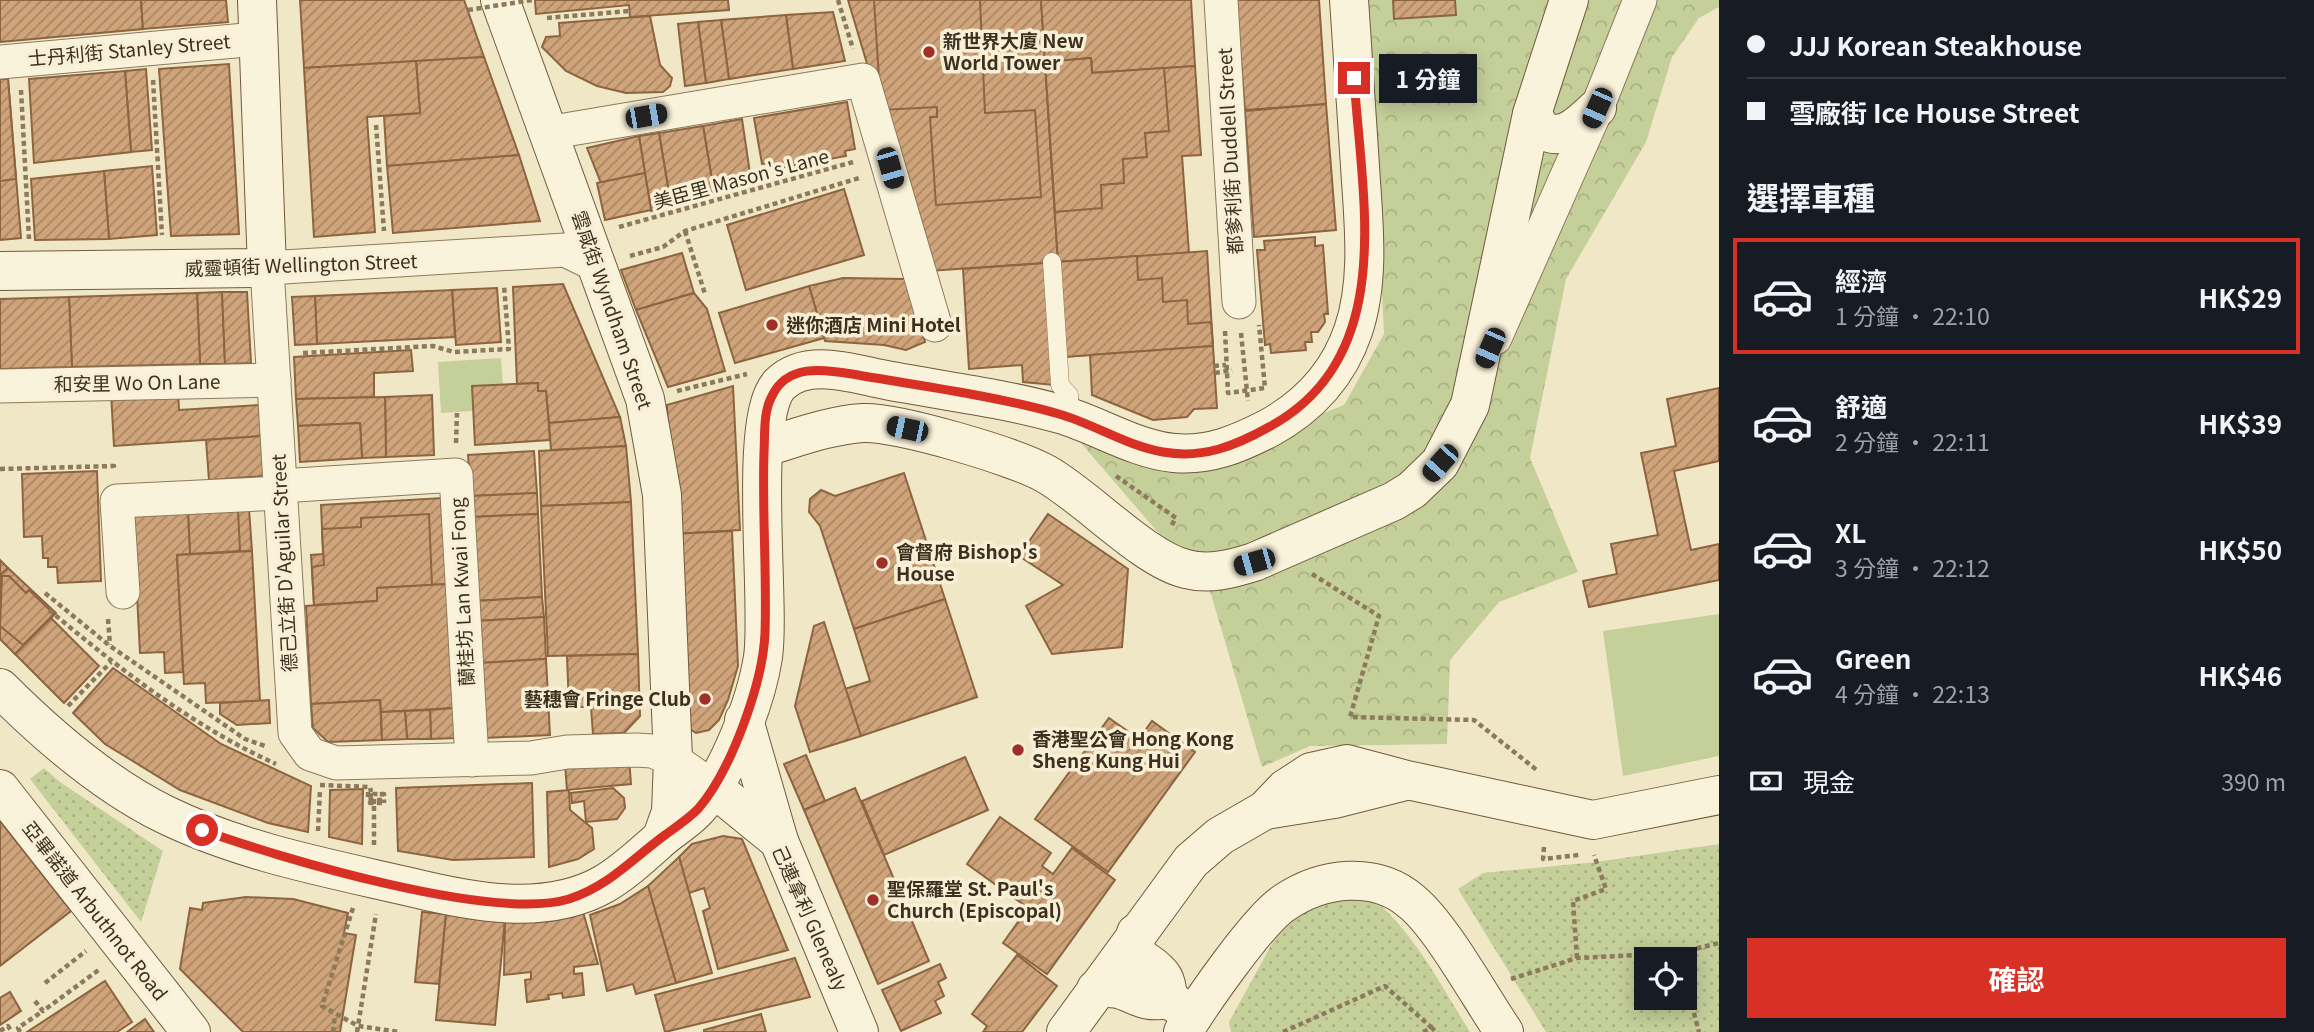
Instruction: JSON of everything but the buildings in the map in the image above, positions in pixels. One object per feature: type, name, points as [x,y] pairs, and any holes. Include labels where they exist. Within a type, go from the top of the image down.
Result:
[{"type":"street","name":"德己立街 D'Aguilar Street","points":[[257,0],[267,268],[292,720],[301,744],[310,754],[336,763],[472,760],[636,750],[652,751],[673,759]]},
{"type":"street","name":"都爹利街 Duddell Street","points":[[1221,0],[1240,316]]},
{"type":"street","points":[[0,688],[77,757],[111,782],[166,816],[247,846],[431,892],[516,904],[565,900],[601,886],[697,810],[714,788],[744,720],[763,658],[765,632],[762,531],[768,407],[776,388],[791,376],[813,370],[1001,401],[1070,417],[1162,452],[1183,454],[1217,451],[1261,432],[1303,406],[1333,372],[1355,325],[1363,267],[1349,0]]},
{"type":"street","points":[[1480,372],[1532,114],[1569,0]]},
{"type":"street","points":[[765,447],[848,424],[882,424],[907,429],[1045,473],[1170,562],[1185,569],[1217,571],[1279,553],[1394,502],[1412,490],[1440,463],[1459,431],[1480,372],[1597,108],[1640,0]]},
{"type":"street","name":"雲咸街 Wyndham Street","points":[[484,5],[613,261],[645,399],[662,495],[673,759],[672,805],[662,836]]},
{"type":"street","name":"士丹利街 Stanley Street","points":[[10,69],[257,39]]},
{"type":"street","points":[[547,133],[863,80],[880,149],[935,325]]},
{"type":"street","points":[[1532,114],[1541,129],[1557,134],[1569,132],[1597,108]]},
{"type":"street","name":"威靈頓街 Wellington Street","points":[[0,271],[267,268],[565,250],[613,261]]},
{"type":"street","name":"和安里 Wo On Lane","points":[[0,386],[274,380]]},
{"type":"street","name":"蘭桂坊 Lan Kwai Fong","points":[[280,490],[456,475],[472,760]]},
{"type":"street","points":[[123,592],[117,501],[280,490]]},
{"type":"street","points":[[744,720],[779,841]]},
{"type":"street","points":[[673,759],[714,788]]},
{"type":"street","points":[[1066,1032],[1191,861],[1220,836],[1265,810],[1285,789],[1311,772],[1347,764],[1406,780],[1593,820],[1719,796]]},
{"type":"street","name":"己連拿利 Glenealy","points":[[714,788],[779,841],[859,1032]]},
{"type":"street","name":"亞畢諾道 Arbuthnot Road","points":[[0,789],[191,1032]]},
{"type":"street","points":[[1182,1016],[1283,903],[1323,885],[1364,880],[1391,888],[1414,903],[1504,1032]]},
{"type":"street","points":[[1136,933],[1134,947],[1139,957],[1164,978],[1182,1016]]},
{"type":"street","points":[[1096,989],[1119,988],[1182,1016]]},
{"type":"lane","points":[[1052,262],[1060,385],[1069,395],[1070,417]]},
{"type":"path","points":[[484,5],[532,0]]},
{"type":"path","points":[[838,0],[863,80]]},
{"type":"path","points":[[547,18],[629,11]]},
{"type":"path","points":[[10,69],[28,216]]},
{"type":"path","points":[[153,79],[162,243]]},
{"type":"path","points":[[376,124],[385,242]]},
{"type":"path","points":[[613,261],[663,247],[685,231],[880,149]]},
{"type":"path","name":"美臣里 Mason's Lane","points":[[618,227],[880,149]]},
{"type":"path","points":[[685,231],[705,294]]},
{"type":"path","points":[[301,353],[433,346],[454,352],[509,349],[503,274]]},
{"type":"path","points":[[1240,316],[1265,388],[1247,394],[1228,393],[1226,365],[1240,316]]},
{"type":"path","points":[[1242,341],[1247,394]]},
{"type":"path","points":[[1214,366],[1226,365]]},
{"type":"path","points":[[1215,373],[1232,370]]},
{"type":"path","points":[[680,390],[726,378]]},
{"type":"path","points":[[0,469],[114,466],[117,501]]},
{"type":"path","points":[[1110,471],[1176,518],[1169,528]]},
{"type":"path","points":[[1333,587],[1379,616],[1350,717],[1474,720],[1544,776]]},
{"type":"path","points":[[45,593],[110,646],[244,739],[270,748]]},
{"type":"path","points":[[49,610],[111,662],[224,740],[284,768]]},
{"type":"path","points":[[59,715],[111,662]]},
{"type":"path","points":[[308,779],[320,785],[339,788],[370,787],[368,800],[383,801],[384,793],[374,794],[374,804],[374,849]]},
{"type":"path","points":[[318,834],[320,785]]},
{"type":"path","points":[[1545,847],[1543,859],[1593,853],[1606,888],[1573,901],[1577,958]]},
{"type":"path","points":[[355,900],[323,1006],[357,1029],[399,1032]]},
{"type":"path","points":[[357,1029],[377,909]]},
{"type":"path","points":[[45,983],[97,943]]},
{"type":"path","points":[[1697,950],[1719,943]]},
{"type":"path","points":[[1507,980],[1577,958],[1634,957]]},
{"type":"path","points":[[20,1032],[18,1028],[105,965]]},
{"type":"path","points":[[1283,1032],[1385,986],[1434,1030]]},
{"type":"path","points":[[35,1001],[43,1011]]},
{"type":"path","points":[[1693,1010],[1699,1032]]},
{"type":"path","points":[[333,1032],[335,1014]]},
{"type":"path","points":[[0,1031],[8,1026],[12,1032]]},
{"type":"path","points":[[1423,1032],[1434,1030]]},
{"type":"green space","points":[[1368,0],[1719,0],[1719,7],[1699,18],[1672,57],[1646,142],[1566,279],[1530,458],[1578,572],[1499,602],[1450,660],[1447,744],[1310,746],[1262,767],[1211,594],[1068,428],[1232,450],[1344,405],[1384,334]]},
{"type":"green space","points":[[501,358],[503,385],[472,386],[473,411],[441,413],[438,362]]},
{"type":"green space","points":[[1719,614],[1719,756],[1623,776],[1603,631]]},
{"type":"green space","points":[[44,768],[60,782],[163,851],[141,922],[30,779]]},
{"type":"green space","points":[[1719,844],[1719,1032],[1546,1032],[1458,889],[1483,873],[1596,862]]},
{"type":"green space","points":[[1363,891],[1396,921],[1410,938],[1470,1032],[1231,1032],[1229,1022],[1284,922],[1307,895]]},
{"type":"place","name":"新世界大廈 New World Tower","points":[[929,52]]},
{"type":"place","name":"迷你酒店 Mini Hotel","points":[[772,325]]},
{"type":"place","name":"會督府 Bishop's House","points":[[882,563]]},
{"type":"place","name":"藝穗會 Fringe Club","points":[[705,699]]},
{"type":"place","name":"香港聖公會 Hong Kong Sheng Kung Hui","points":[[1018,750]]},
{"type":"place","name":"聖保羅堂 St. Paul's Church (Episcopal)","points":[[873,900]]},
{"type":"route","points":[[202,830],[247,846],[313,864],[477,900],[516,904],[545,903],[565,900],[601,886],[639,859],[662,836],[697,810],[714,788],[755,690],[763,658],[765,632],[762,531],[766,418],[776,388],[783,381],[801,372],[828,370],[1028,406],[1082,421],[1145,447],[1183,454],[1217,451],[1261,432],[1285,419],[1320,390],[1345,352],[1353,333],[1363,267],[1354,78]]}]
